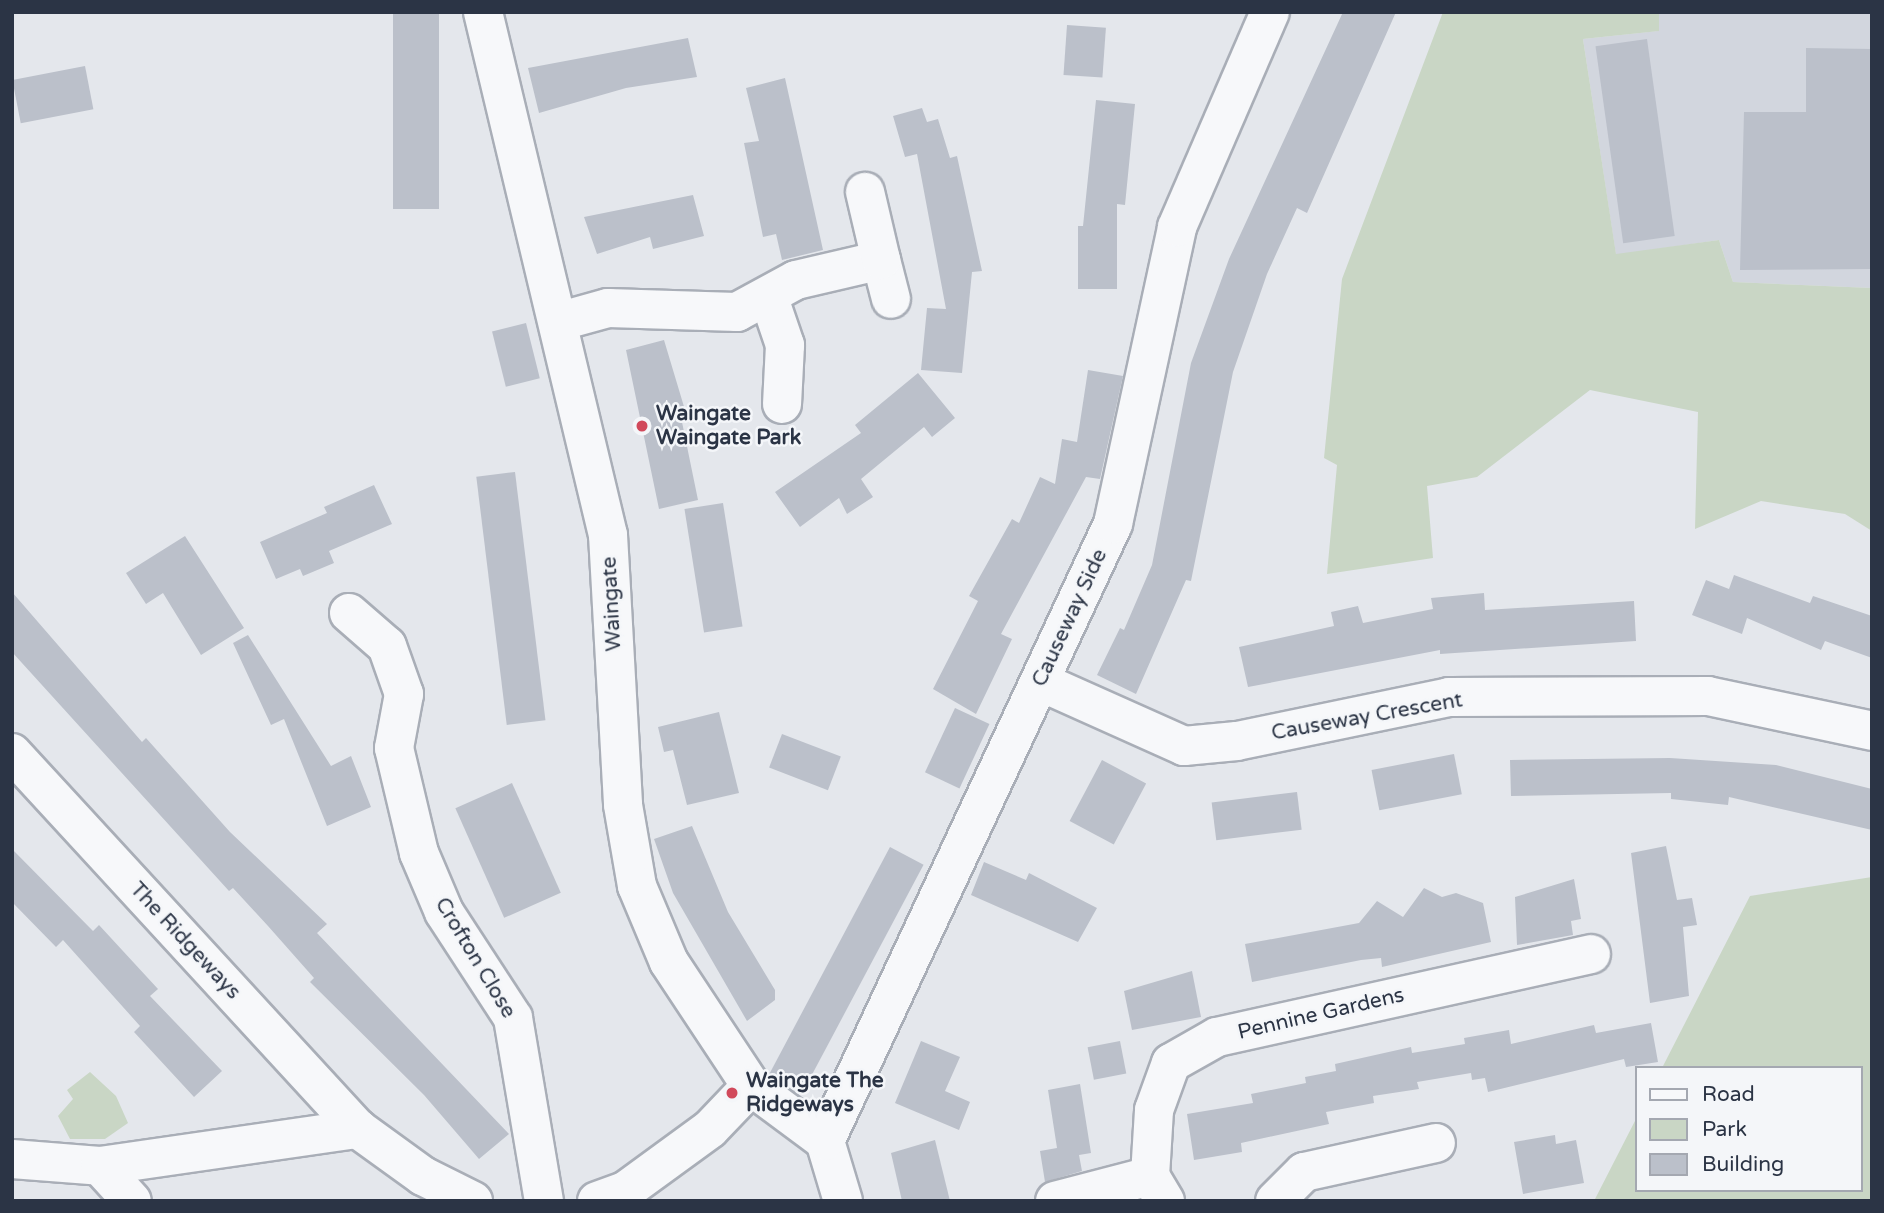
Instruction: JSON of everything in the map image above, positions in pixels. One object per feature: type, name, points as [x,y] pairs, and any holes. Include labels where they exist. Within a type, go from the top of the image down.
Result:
[{"type":"street","name":"Waingate","points":[[483,12],[561,321],[608,535],[623,805],[637,886],[669,962],[751,1086],[825,1141]]},
{"type":"street","name":"Causeway Side","points":[[825,1141],[1113,524],[1177,227],[1270,12]]},
{"type":"street","points":[[865,191],[891,299]]},
{"type":"street","points":[[561,321],[608,308],[737,312],[769,298],[796,280],[881,260]]},
{"type":"street","points":[[769,298],[785,345],[782,404]]},
{"type":"street","name":"Crofton Close","points":[[349,613],[387,646],[404,695],[394,748],[424,865],[444,912],[513,1018],[544,1201]]},
{"type":"street","name":"Causeway Crescent","points":[[1041,682],[1184,746],[1237,741],[1449,697],[1708,696],[1872,731]]},
{"type":"street","name":"The Ridgeways","points":[[12,753],[358,1129],[423,1176],[473,1201]]},
{"type":"street","name":"Pennine Gardens","points":[[1055,1201],[1158,1188],[1154,1110],[1171,1063],[1217,1037],[1591,954]]},
{"type":"street","points":[[597,1201],[625,1191],[710,1129],[751,1086]]},
{"type":"street","points":[[12,1159],[100,1166],[358,1129]]},
{"type":"street","points":[[825,1141],[844,1201]]},
{"type":"street","points":[[1275,1201],[1304,1172],[1436,1143]]},
{"type":"street","points":[[100,1166],[132,1201]]},
{"type":"shaded area","points":[[1659,12],[1872,12],[1872,288],[1733,282],[1719,240],[1616,255],[1583,39],[1658,31]]},
{"type":"green space","points":[[1443,12],[1659,12],[1659,31],[1583,39],[1616,254],[1719,240],[1733,282],[1872,288],[1872,531],[1845,514],[1761,501],[1695,529],[1698,412],[1590,390],[1477,477],[1427,486],[1433,558],[1327,574],[1337,465],[1324,458],[1342,279]]},
{"type":"green space","points":[[1872,877],[1872,1201],[1594,1201],[1636,1119],[1636,1192],[1863,1192],[1863,1066],[1663,1066],[1750,896]]},
{"type":"green space","points":[[90,1072],[116,1096],[128,1123],[105,1139],[70,1139],[58,1116],[73,1099],[67,1090]]},
{"type":"building","points":[[393,12],[439,12],[439,209],[393,209]]},
{"type":"building","points":[[1343,12],[1396,12],[1307,213],[1297,208],[1267,274],[1233,372],[1191,581],[1186,580],[1136,694],[1097,675],[1120,628],[1124,630],[1152,565],[1191,363],[1229,259]]},
{"type":"building","points":[[1067,25],[1106,28],[1102,78],[1064,75]]},
{"type":"building","points":[[688,38],[697,77],[626,88],[539,113],[528,68]]},
{"type":"building","points":[[1647,39],[1675,236],[1623,243],[1596,46]]},
{"type":"building","points":[[1806,48],[1872,49],[1872,269],[1740,270],[1744,112],[1806,112]]},
{"type":"building","points":[[85,66],[93,109],[21,123],[12,80]]},
{"type":"building","points":[[785,78],[823,250],[782,260],[776,234],[763,237],[744,143],[759,141],[746,88]]},
{"type":"building","points":[[1096,100],[1135,104],[1125,205],[1117,204],[1117,289],[1078,289],[1078,226],[1083,226]]},
{"type":"building","points":[[922,108],[927,122],[938,119],[950,158],[957,156],[982,271],[972,272],[962,373],[921,370],[927,308],[946,309],[917,154],[905,157],[893,116]]},
{"type":"building","points":[[693,195],[704,236],[653,249],[650,237],[597,254],[584,217]]},
{"type":"building","points":[[526,323],[540,378],[506,387],[492,331]]},
{"type":"building","points":[[664,340],[688,420],[682,422],[698,500],[659,509],[626,350]]},
{"type":"building","points":[[1088,370],[1123,376],[1100,479],[1086,477],[1001,634],[1012,639],[976,714],[933,689],[978,601],[969,596],[1012,519],[1019,523],[1040,477],[1055,484],[1062,439],[1077,442]]},
{"type":"building","points":[[918,373],[955,418],[932,437],[924,427],[861,479],[873,497],[847,514],[839,498],[800,527],[775,492],[861,433],[855,425]]},
{"type":"building","points":[[515,472],[545,720],[507,725],[476,477]]},
{"type":"building","points":[[374,485],[392,524],[329,551],[334,563],[303,576],[300,569],[276,579],[260,542],[327,513],[324,507]]},
{"type":"building","points":[[723,503],[743,626],[704,633],[684,509]]},
{"type":"building","points":[[185,536],[244,628],[201,655],[163,593],[146,604],[126,573]]},
{"type":"building","points":[[1734,575],[1810,603],[1813,596],[1872,616],[1872,658],[1825,641],[1821,650],[1747,618],[1742,634],[1692,615],[1706,580],[1729,589]]},
{"type":"building","points":[[12,592],[142,742],[146,738],[230,832],[327,924],[317,933],[509,1134],[479,1159],[424,1095],[310,982],[314,978],[268,926],[233,888],[229,891],[12,652]]},
{"type":"building","points":[[1484,593],[1485,610],[1634,601],[1636,641],[1440,654],[1440,650],[1248,687],[1239,647],[1334,626],[1331,612],[1358,606],[1363,623],[1433,609],[1431,598]]},
{"type":"building","points":[[248,635],[331,766],[351,756],[371,807],[327,826],[284,719],[271,725],[233,643]]},
{"type":"building","points":[[955,708],[989,724],[959,788],[925,772]]},
{"type":"building","points":[[719,712],[739,793],[687,805],[673,750],[664,752],[658,727]]},
{"type":"building","points":[[782,734],[841,757],[828,790],[769,768]]},
{"type":"building","points":[[1454,754],[1462,794],[1379,810],[1372,770]]},
{"type":"building","points":[[1670,758],[1776,765],[1872,789],[1872,830],[1729,797],[1728,805],[1671,799],[1671,793],[1511,796],[1510,760]]},
{"type":"building","points":[[1102,760],[1146,783],[1114,844],[1070,821]]},
{"type":"building","points":[[512,783],[561,893],[504,918],[455,808]]},
{"type":"building","points":[[1297,792],[1302,830],[1216,840],[1212,802]]},
{"type":"building","points":[[692,826],[728,912],[775,990],[775,1000],[747,1021],[673,893],[654,839]]},
{"type":"building","points":[[1666,846],[1677,900],[1692,898],[1697,925],[1683,927],[1689,996],[1650,1003],[1631,853]]},
{"type":"building","points":[[890,847],[924,865],[803,1092],[769,1074]]},
{"type":"building","points":[[12,849],[93,931],[99,925],[158,989],[150,996],[222,1071],[194,1097],[134,1032],[140,1026],[63,940],[56,947],[12,902]]},
{"type":"building","points":[[984,862],[1026,880],[1029,873],[1097,908],[1078,942],[971,895]]},
{"type":"building","points":[[1574,879],[1581,919],[1571,921],[1573,935],[1517,945],[1515,897]]},
{"type":"building","points":[[1424,888],[1442,897],[1456,893],[1483,903],[1491,942],[1382,967],[1381,958],[1361,960],[1252,982],[1245,944],[1359,923],[1377,901],[1403,917]]},
{"type":"building","points":[[1192,971],[1201,1017],[1132,1030],[1124,991]]},
{"type":"building","points":[[1651,1023],[1658,1062],[1626,1067],[1624,1059],[1488,1092],[1485,1078],[1472,1080],[1471,1073],[1417,1082],[1419,1089],[1373,1096],[1374,1103],[1326,1112],[1329,1124],[1241,1143],[1242,1152],[1194,1160],[1187,1114],[1253,1103],[1251,1094],[1306,1083],[1305,1077],[1336,1071],[1335,1064],[1411,1047],[1412,1053],[1465,1044],[1464,1038],[1509,1030],[1511,1044],[1594,1025],[1596,1033]]},
{"type":"building","points":[[921,1041],[960,1057],[945,1091],[970,1102],[959,1130],[895,1103]]},
{"type":"building","points":[[1120,1041],[1126,1073],[1094,1080],[1088,1047]]},
{"type":"building","points":[[1080,1084],[1091,1153],[1079,1155],[1082,1171],[1045,1182],[1040,1151],[1057,1148],[1048,1090]]},
{"type":"building","points":[[1555,1135],[1556,1144],[1576,1140],[1584,1183],[1523,1194],[1514,1142]]},
{"type":"building","points":[[935,1140],[950,1201],[902,1201],[891,1153]]},
{"type":"place","name":"Waingate Waingate Park","points":[[642,426]]},
{"type":"place","name":"Waingate The Ridgeways","points":[[732,1093]]}]
